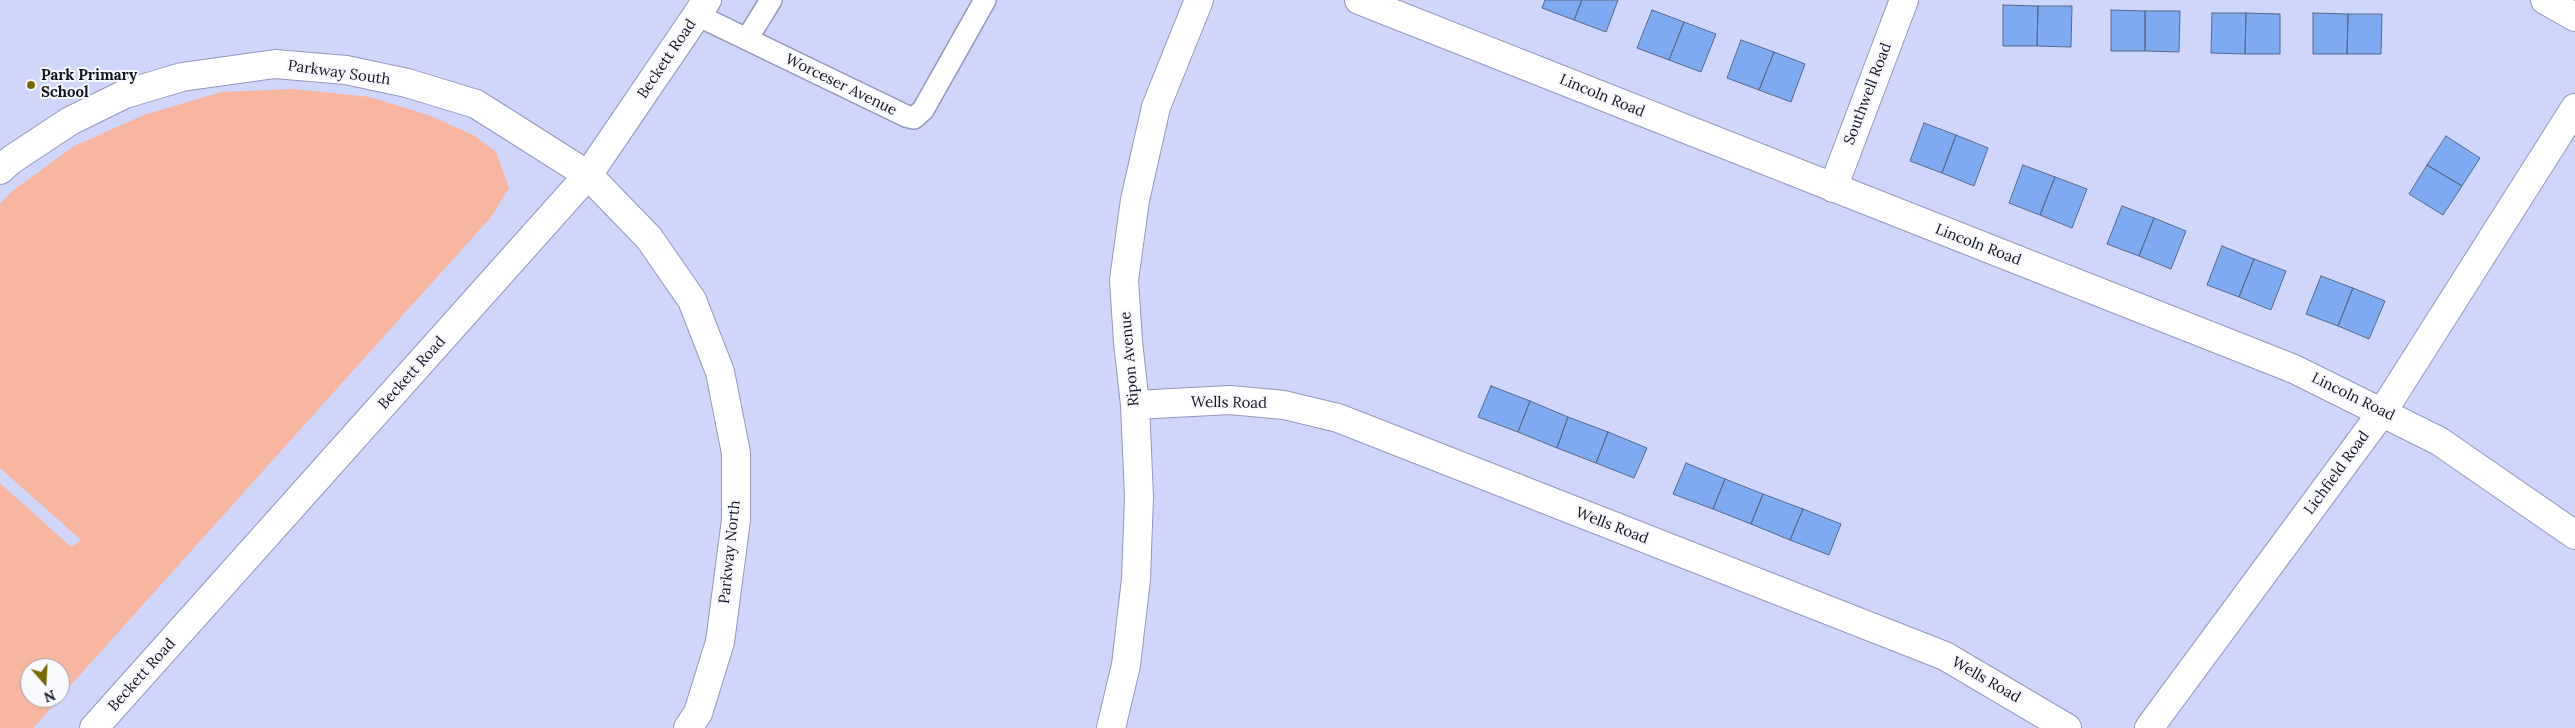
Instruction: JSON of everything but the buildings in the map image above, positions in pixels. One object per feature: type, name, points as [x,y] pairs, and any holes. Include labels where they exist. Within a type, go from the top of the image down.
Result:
[{"type":"street","name":"Ripon Avenue","points":[[1111,728],[1126,665],[1136,579],[1139,498],[1135,405],[1124,280],[1135,200],[1156,107],[1199,0]]},
{"type":"street","name":"Lincoln Road","points":[[1359,0],[1386,5],[1833,188],[2294,369],[2439,440],[2575,534]]},
{"type":"street","name":"Southwell Road","points":[[1833,188],[1904,0]]},
{"type":"street","points":[[2545,0],[2575,17]]},
{"type":"street","name":"Beckett Road","points":[[94,728],[588,175],[702,8]]},
{"type":"street","name":"Parkway South","points":[[0,170],[70,121],[125,94],[182,77],[275,64],[346,70],[407,83],[476,104],[588,175]]},
{"type":"street","name":"Lichfield Road","points":[[2149,728],[2382,411],[2575,108]]},
{"type":"street","name":"Parkway North","points":[[588,175],[649,238],[692,300],[720,372],[736,454],[736,520],[720,642],[698,713],[688,728]]},
{"type":"street","name":"Wells Road","points":[[1135,405],[1230,400],[1284,405],[1338,418],[1945,656],[2067,728]]},
{"type":"lane","points":[[747,39],[771,0]]},
{"type":"lane","name":"Worceser Avenue","points":[[702,8],[747,39],[906,116],[914,118],[923,110],[985,0]]},
{"type":"shaded area","points":[[293,89],[370,97],[431,116],[475,136],[496,152],[509,188],[491,217],[70,686],[70,658],[20,658],[20,708],[51,708],[33,728],[0,728],[0,483],[71,547],[81,540],[0,468],[0,204],[11,192],[74,146],[144,115],[221,92]]},
{"type":"place","name":"Park Primary School","points":[[31,85]]}]
